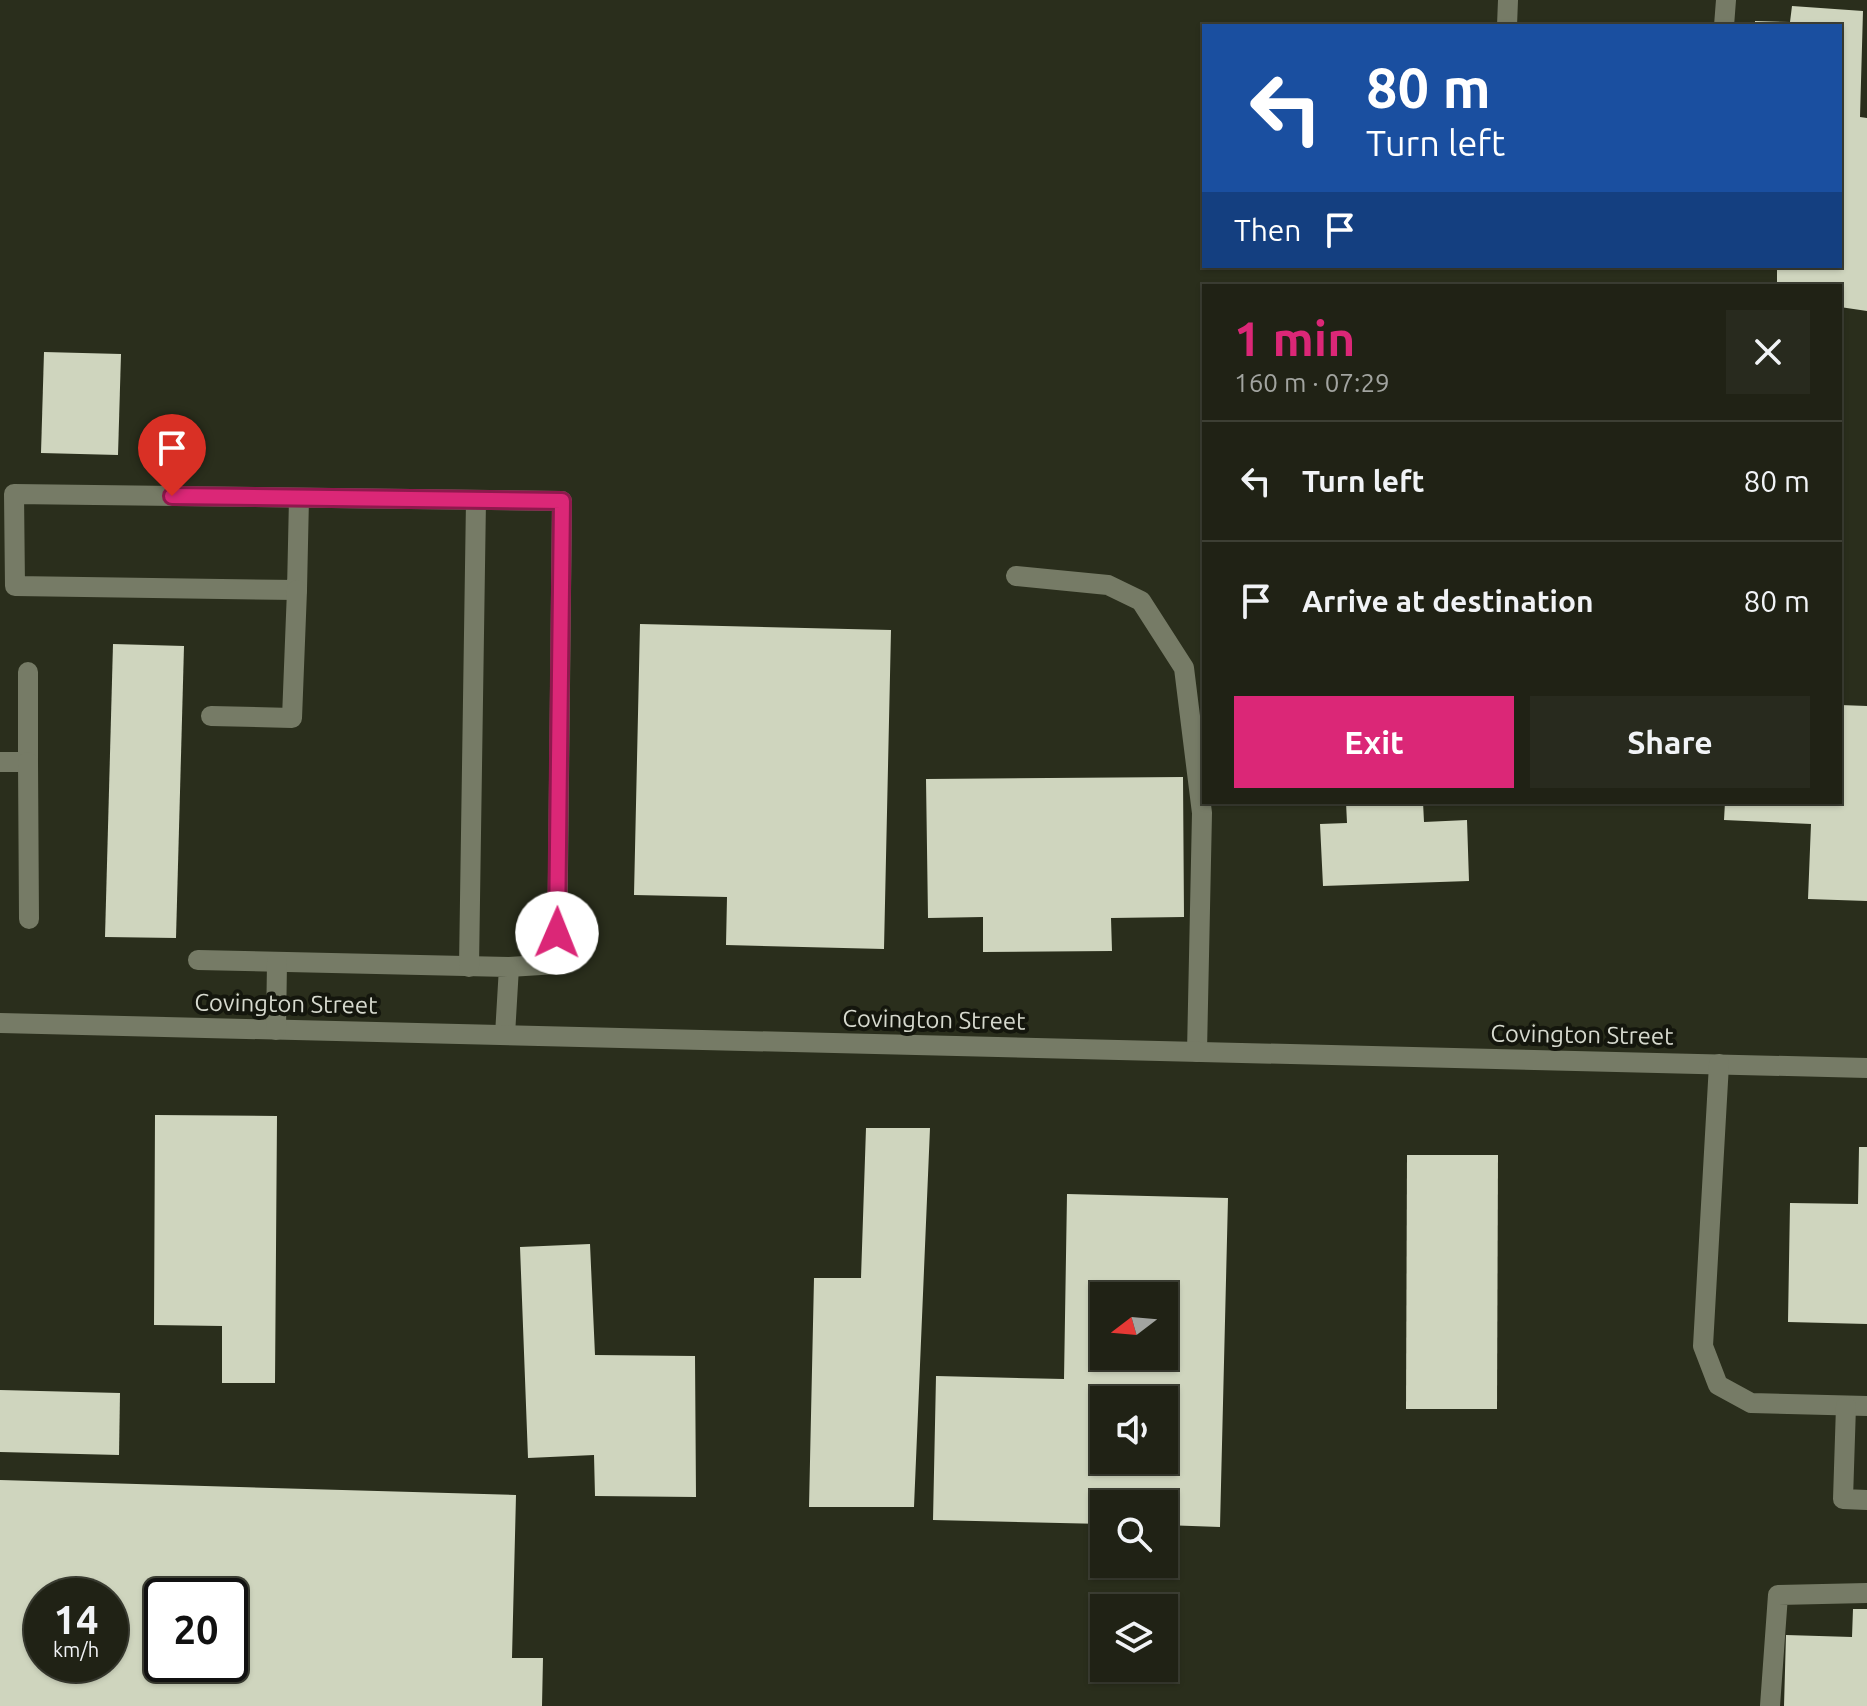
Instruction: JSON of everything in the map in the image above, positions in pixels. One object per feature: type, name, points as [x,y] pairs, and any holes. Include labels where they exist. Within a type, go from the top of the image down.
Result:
[{"type":"street","points":[[1507,24],[1508,0]]},
{"type":"street","points":[[1724,24],[1726,0]]},
{"type":"street","points":[[198,960],[469,967],[557,964],[562,501],[14,494],[7,534],[15,586],[297,590]]},
{"type":"street","points":[[211,716],[292,718],[299,498]]},
{"type":"street","points":[[469,967],[476,500]]},
{"type":"street","points":[[1016,576],[1108,585],[1141,601],[1184,668],[1202,813],[1197,1052]]},
{"type":"street","points":[[28,672],[29,919]]},
{"type":"street","points":[[0,762],[28,762]]},
{"type":"street","points":[[276,1030],[277,962]]},
{"type":"street","points":[[505,1035],[509,967]]},
{"type":"street","name":"Covington Street","points":[[0,1023],[1867,1068]]},
{"type":"street","points":[[1719,1064],[1703,1346],[1718,1385],[1751,1403],[1857,1406],[1843,1499],[1867,1500]]},
{"type":"street","points":[[1770,1706],[1778,1595],[1867,1593]]},
{"type":"building","points":[[1792,6],[1863,11],[1860,117],[1867,118],[1867,311],[1842,307],[1842,284],[1777,284],[1777,268],[1842,268],[1842,24],[1755,24],[1755,21],[1790,22]]},
{"type":"building","points":[[44,352],[121,354],[118,455],[41,453]]},
{"type":"building","points":[[640,624],[891,630],[884,949],[726,945],[727,897],[634,895]]},
{"type":"building","points":[[113,644],[184,646],[176,938],[105,937]]},
{"type":"building","points":[[1842,705],[1867,706],[1867,901],[1808,899],[1811,824],[1724,820],[1725,804],[1842,804]]},
{"type":"building","points":[[1183,777],[1184,917],[1111,918],[1112,951],[983,952],[983,917],[928,918],[926,779]]},
{"type":"building","points":[[1346,804],[1423,804],[1424,822],[1467,820],[1469,881],[1323,886],[1320,824],[1347,823]]},
{"type":"building","points":[[155,1115],[277,1116],[275,1383],[222,1383],[222,1326],[154,1325]]},
{"type":"building","points":[[866,1128],[930,1128],[914,1507],[809,1507],[814,1278],[861,1278]]},
{"type":"building","points":[[1859,1147],[1867,1147],[1867,1324],[1788,1322],[1790,1203],[1858,1204]]},
{"type":"building","points":[[1407,1155],[1498,1155],[1497,1409],[1406,1409]]},
{"type":"building","points":[[1067,1194],[1228,1198],[1220,1527],[1178,1526],[1178,1490],[1090,1490],[1090,1524],[933,1520],[936,1376],[1064,1379]]},
{"type":"building","points":[[590,1244],[595,1355],[695,1356],[696,1497],[595,1496],[594,1455],[528,1458],[520,1247]]},
{"type":"building","points":[[0,1390],[120,1393],[119,1455],[0,1452]]},
{"type":"building","points":[[0,1480],[516,1495],[512,1658],[543,1658],[542,1706],[0,1706]]},
{"type":"building","points":[[1853,1609],[1867,1609],[1867,1706],[1784,1706],[1786,1635],[1852,1637]]},
{"type":"route","points":[[172,496],[562,501],[557,933]]}]
